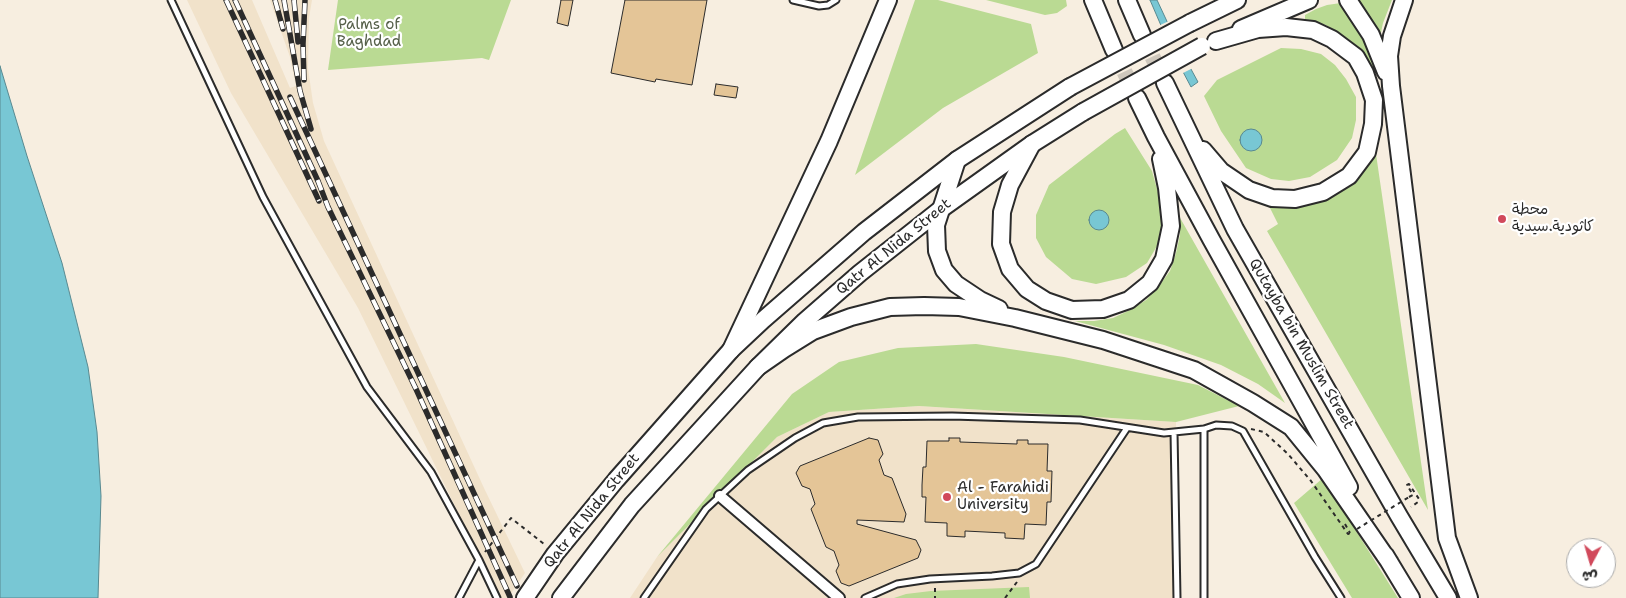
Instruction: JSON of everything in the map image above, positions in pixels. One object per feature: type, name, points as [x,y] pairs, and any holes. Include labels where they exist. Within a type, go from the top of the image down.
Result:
[{"type":"main road","points":[[730,350],[829,142],[888,0]]},
{"type":"main road","points":[[1093,0],[1114,50]]},
{"type":"main road","points":[[1127,0],[1142,35]]},
{"type":"main road","name":"Qatr Al Nida Street","points":[[525,598],[546,566],[616,480],[730,350],[830,260],[957,160],[1070,87],[1237,0]]},
{"type":"main road","name":"Qatr Al Nida Street","points":[[562,597],[632,505],[758,367],[832,297],[941,209],[1032,144],[1083,112],[1209,43],[1309,0]]},
{"type":"main road","points":[[1348,0],[1372,35],[1391,86]]},
{"type":"main road","points":[[1404,0],[1392,36],[1389,56],[1391,86],[1447,538],[1469,598]]},
{"type":"main road","points":[[1185,127],[1221,171],[1249,190],[1272,198],[1295,199],[1323,192],[1349,176],[1367,152],[1373,124],[1374,100],[1366,73],[1356,57],[1332,39],[1312,30],[1286,27],[1258,29],[1209,43]]},
{"type":"main road","name":"Qutayba bin Muslim Street","points":[[1165,83],[1235,229],[1448,598]]},
{"type":"main road","name":"Qutayba bin Muslim Street","points":[[1137,98],[1156,137],[1411,598]]},
{"type":"main road","points":[[1032,144],[1010,185],[1002,212],[1001,244],[1010,269],[1027,289],[1046,301],[1072,310],[1103,309],[1129,300],[1150,283],[1164,259],[1171,226],[1167,188],[1156,137]]},
{"type":"main road","points":[[957,160],[936,226],[936,251],[944,270],[956,284],[980,300],[1028,322]]},
{"type":"main road","points":[[758,367],[813,332],[851,317],[890,307],[959,307],[1103,340],[1194,370],[1292,427],[1326,470],[1390,563]]},
{"type":"street","points":[[720,496],[838,598]]},
{"type":"lane","points":[[171,0],[263,197],[362,379],[431,472],[479,560],[497,598]]},
{"type":"lane","points":[[793,0],[819,6],[828,5],[836,0]]},
{"type":"lane","points":[[644,598],[706,509],[748,470],[794,438],[823,423],[858,417],[952,416],[1080,420],[1164,433],[1204,429],[1216,425],[1232,426],[1243,432],[1315,557],[1341,598]]},
{"type":"lane","points":[[864,598],[897,584],[930,579],[1019,573],[1036,564],[1128,428]]},
{"type":"lane","points":[[1204,429],[1204,598]]},
{"type":"lane","points":[[1174,432],[1177,598]]},
{"type":"lane","points":[[459,598],[479,560]]},
{"type":"path","points":[[1243,432],[1251,429],[1264,432],[1288,454],[1311,481],[1348,534],[1350,533],[1344,523]]},
{"type":"path","points":[[1357,529],[1413,495],[1407,485],[1409,484],[1419,499],[1418,502],[1399,516]]},
{"type":"path","points":[[479,560],[511,518],[544,545]]},
{"type":"path","points":[[1005,598],[1025,570]]},
{"type":"shaded area","points":[[187,0],[252,0],[290,88],[296,86],[290,57],[270,0],[312,0],[309,18],[308,68],[313,103],[324,141],[525,573],[508,598],[500,598],[358,308],[231,93]]},
{"type":"shaded area","name":"Al - Farahidi University","points":[[919,406],[1176,422],[1179,598],[630,598],[657,557],[777,437],[829,412]]},
{"type":"green space","name":"Palms of Baghdad","points":[[338,0],[511,0],[489,60],[482,58],[328,70]]},
{"type":"green space","points":[[915,0],[938,0],[1031,24],[1038,53],[943,108],[855,175]]},
{"type":"green space","points":[[986,0],[1066,0],[1067,6],[1057,13],[1045,15]]},
{"type":"green space","points":[[1357,0],[1392,0],[1380,37]]},
{"type":"green space","points":[[1341,3],[1364,36],[1376,67],[1374,71],[1370,70],[1340,35],[1326,25],[1305,19],[1305,15],[1316,9]]},
{"type":"green space","points":[[1281,48],[1301,49],[1321,54],[1335,65],[1346,79],[1356,97],[1356,120],[1352,138],[1337,160],[1310,177],[1289,181],[1271,179],[1246,168],[1221,131],[1204,96],[1217,80]]},
{"type":"green space","points":[[1125,128],[1152,171],[1162,207],[1160,241],[1147,263],[1126,277],[1096,284],[1072,279],[1046,257],[1036,238],[1036,215],[1049,185]]},
{"type":"green space","points":[[1376,154],[1428,510],[1267,231],[1278,224],[1268,204],[1291,207],[1314,203],[1335,196],[1354,183]]},
{"type":"green space","points":[[1179,216],[1285,403],[1258,384],[1221,365],[1164,345],[1075,321],[1113,318],[1146,300],[1170,271],[1180,235]]},
{"type":"green space","points":[[976,344],[1064,357],[1198,385],[1239,406],[1176,422],[919,406],[829,412],[777,437],[657,557],[792,394],[839,362],[898,348]]},
{"type":"green space","points":[[1323,478],[1398,598],[1352,598],[1294,503]]},
{"type":"green space","points":[[1029,587],[1030,598],[894,598],[906,594],[931,591]]},
{"type":"water","points":[[1150,0],[1157,0],[1198,82],[1191,87],[1172,51]]},
{"type":"water","points":[[0,66],[62,263],[88,367],[97,432],[101,496],[98,598],[0,598]]},
{"type":"water","points":[[1247,129],[1255,129],[1262,136],[1262,144],[1255,151],[1247,151],[1240,144],[1240,136]]},
{"type":"water","points":[[1099,210],[1106,213],[1109,220],[1106,227],[1099,230],[1092,227],[1089,220],[1092,213]]},
{"type":"pier","points":[[1169,21],[1193,68],[1181,74],[1158,26]]},
{"type":"building","points":[[561,0],[573,0],[568,26],[557,23]]},
{"type":"building","points":[[625,0],[707,0],[692,85],[656,79],[655,82],[611,73]]},
{"type":"building","points":[[716,84],[738,87],[736,98],[714,95]]},
{"type":"building","points":[[869,438],[878,440],[883,454],[879,460],[884,475],[892,478],[906,514],[904,522],[857,520],[857,524],[916,540],[921,550],[918,558],[849,586],[841,583],[836,571],[839,565],[834,551],[826,547],[811,509],[815,504],[810,489],[802,486],[796,473],[800,466]]},
{"type":"building","points":[[949,438],[960,438],[960,442],[1017,444],[1017,440],[1028,440],[1028,444],[1048,444],[1047,471],[1052,471],[1051,502],[1047,502],[1046,525],[1025,524],[1024,539],[1005,538],[1005,533],[965,531],[965,537],[947,536],[947,523],[925,522],[926,497],[922,497],[922,485],[923,467],[926,467],[927,441],[949,441]]},
{"type":"tunnel","points":[[1142,35],[1164,81]]},
{"type":"tunnel","points":[[1114,50],[1137,98]]},
{"type":"railway","points":[[226,0],[319,201]]},
{"type":"railway","points":[[235,0],[318,181],[328,207],[416,389],[510,597]]},
{"type":"railway","points":[[275,0],[283,29]]},
{"type":"railway","points":[[284,0],[300,91],[311,129]]},
{"type":"railway","points":[[294,0],[298,42]]},
{"type":"railway","points":[[304,80],[305,0]]},
{"type":"railway","points":[[290,97],[517,586]]},
{"type":"place","name":"محطة كاثودية.سيدية","points":[[1502,219]]},
{"type":"place","name":"Al - Farahidi University","points":[[947,497]]}]
